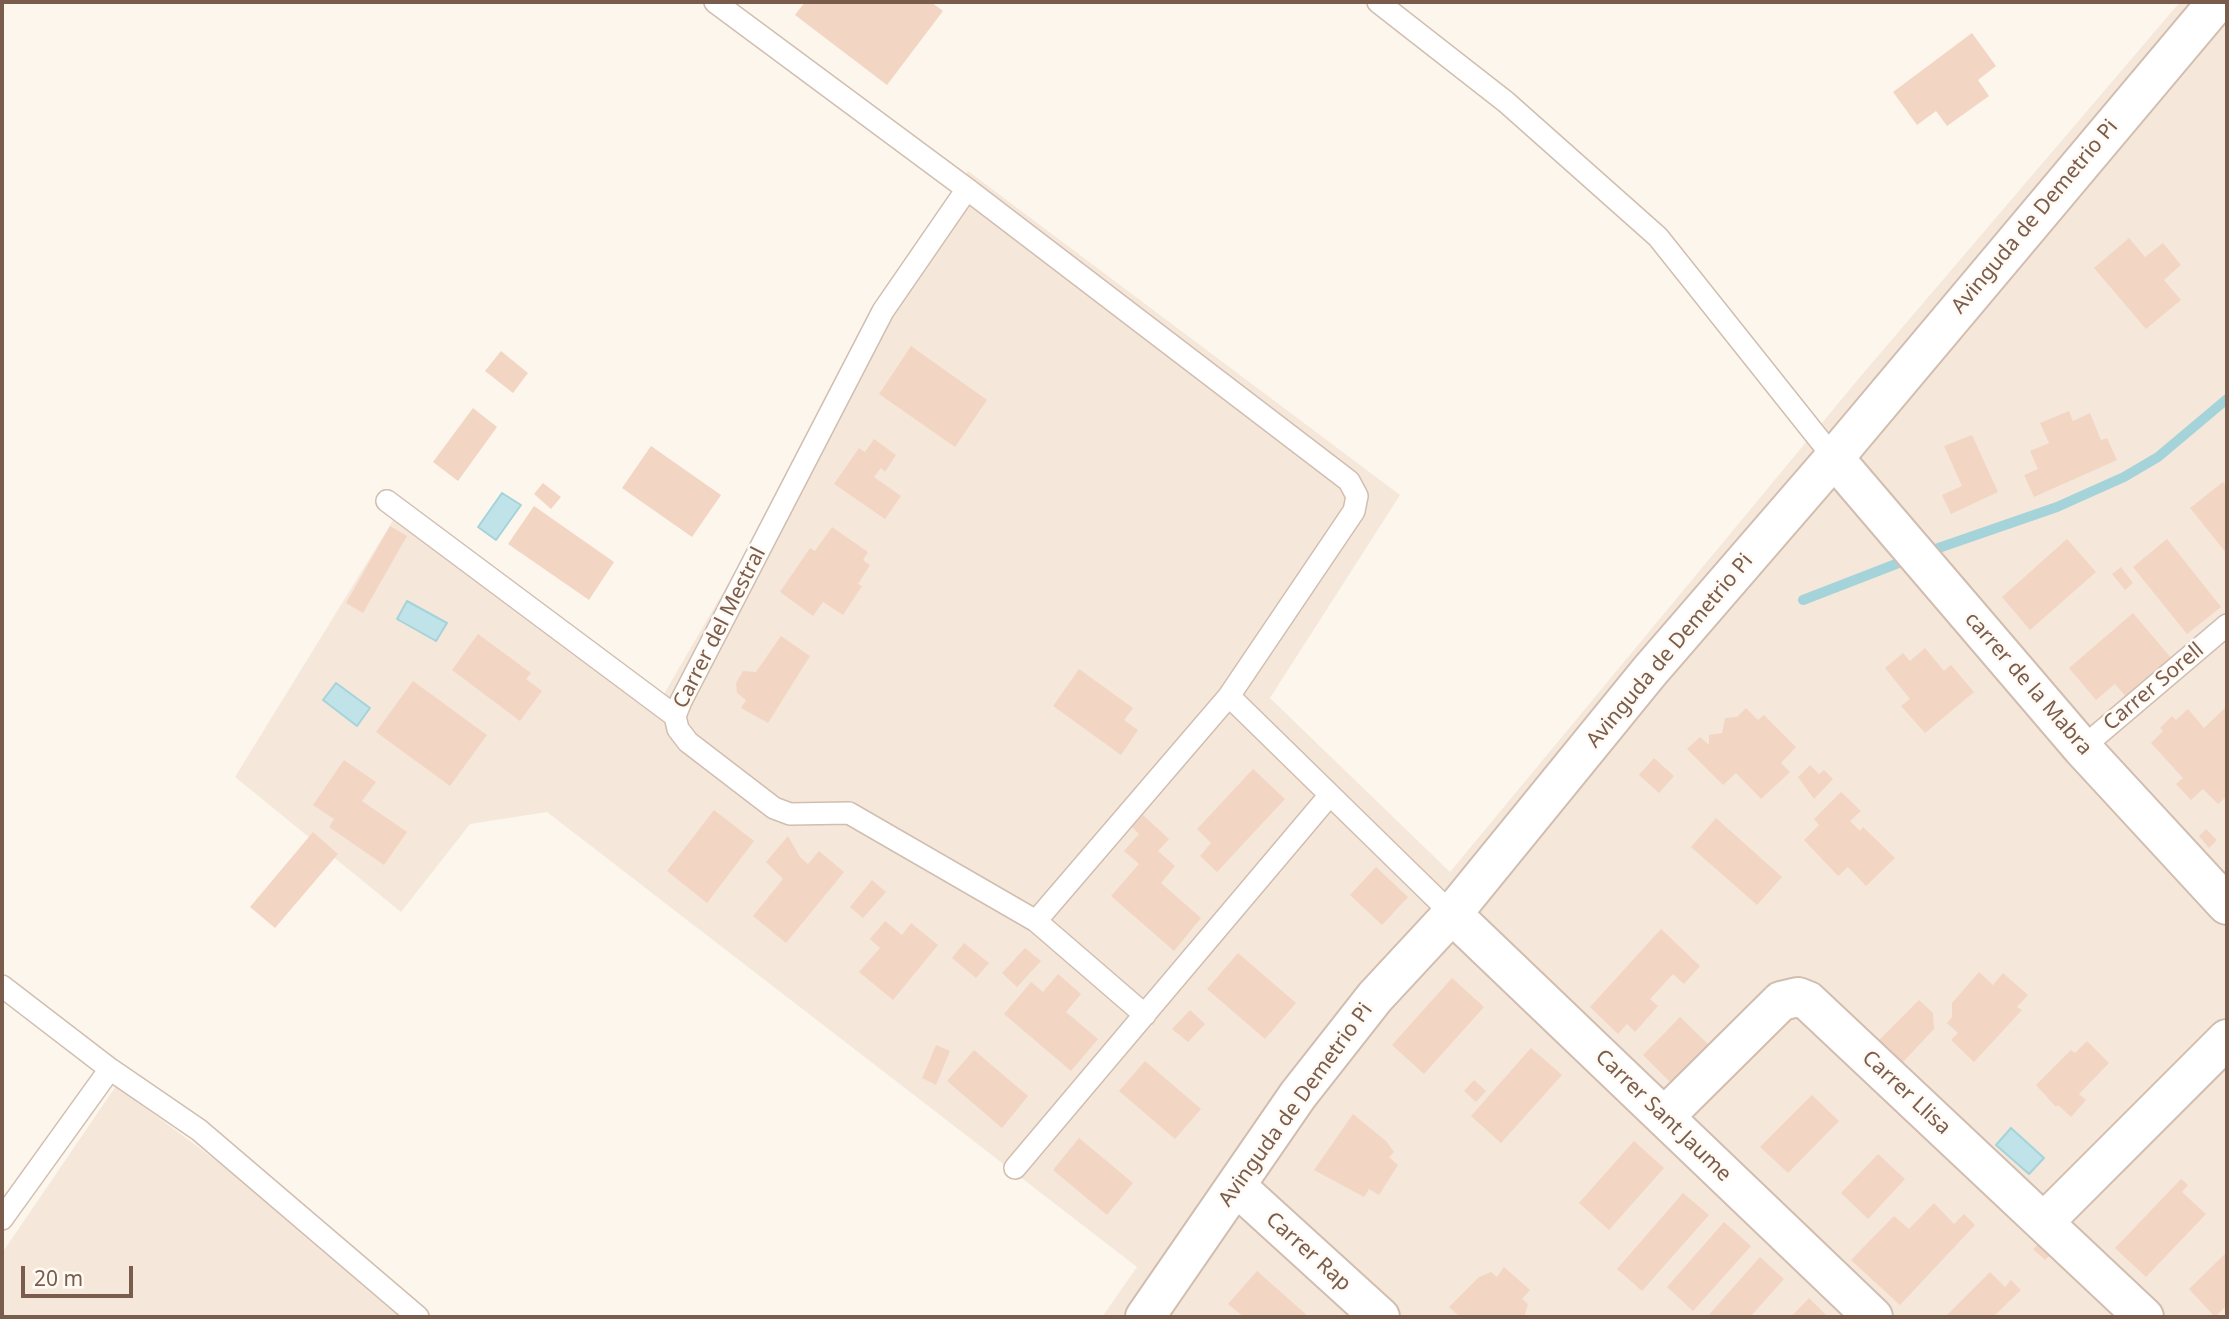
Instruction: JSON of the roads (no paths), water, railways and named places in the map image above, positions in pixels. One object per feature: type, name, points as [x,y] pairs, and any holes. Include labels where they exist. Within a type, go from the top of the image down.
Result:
[{"type":"street","name":"Avinguda de Demetrio Pi","points":[[1145,1317],[1331,1052],[1375,998],[1452,914],[1649,672],[1834,458],[2217,2]]},
{"type":"street","name":"carrer de la Mabra","points":[[1834,458],[2082,748],[2227,905]]},
{"type":"street","name":"Carrer Sant Jaume","points":[[1452,914],[1873,1317]]},
{"type":"street","name":"Carrer Llisa","points":[[1664,1117],[1781,1002],[1798,997],[1808,1000],[2144,1317]]},
{"type":"street","points":[[2044,1222],[2227,1039]]},
{"type":"street","name":"Carrer Rap","points":[[1236,1186],[1380,1317]]},
{"type":"lane","points":[[715,2],[967,188],[1349,481],[1357,496],[1354,511],[1229,696],[1036,921]]},
{"type":"lane","points":[[1378,2],[1506,102],[1658,237],[1834,458]]},
{"type":"lane","name":"Carrer del Mestral","points":[[967,188],[883,311],[675,716],[678,729],[688,742],[774,808],[790,814],[849,813],[1036,921],[1145,1015]]},
{"type":"lane","points":[[387,501],[675,716]]},
{"type":"lane","name":"Carrer Sorell","points":[[2082,748],[2227,625]]},
{"type":"lane","points":[[1229,696],[1452,914]]},
{"type":"lane","points":[[1015,1168],[1329,796]]},
{"type":"lane","points":[[2,986],[110,1069],[199,1130],[418,1317]]},
{"type":"lane","points":[[2,1219],[110,1069]]},
{"type":"water","points":[[502,493],[521,505],[496,540],[478,527]]},
{"type":"water","points":[[407,601],[447,623],[436,641],[397,619]]},
{"type":"water","points":[[336,683],[370,708],[357,726],[323,700]]},
{"type":"water","points":[[2011,1128],[2044,1158],[2029,1174],[1996,1145]]},
{"type":"waterway","points":[[1924,553],[2057,507],[2124,477],[2158,457],[2227,399]]},
{"type":"waterway","points":[[1803,600],[1909,559]]}]
